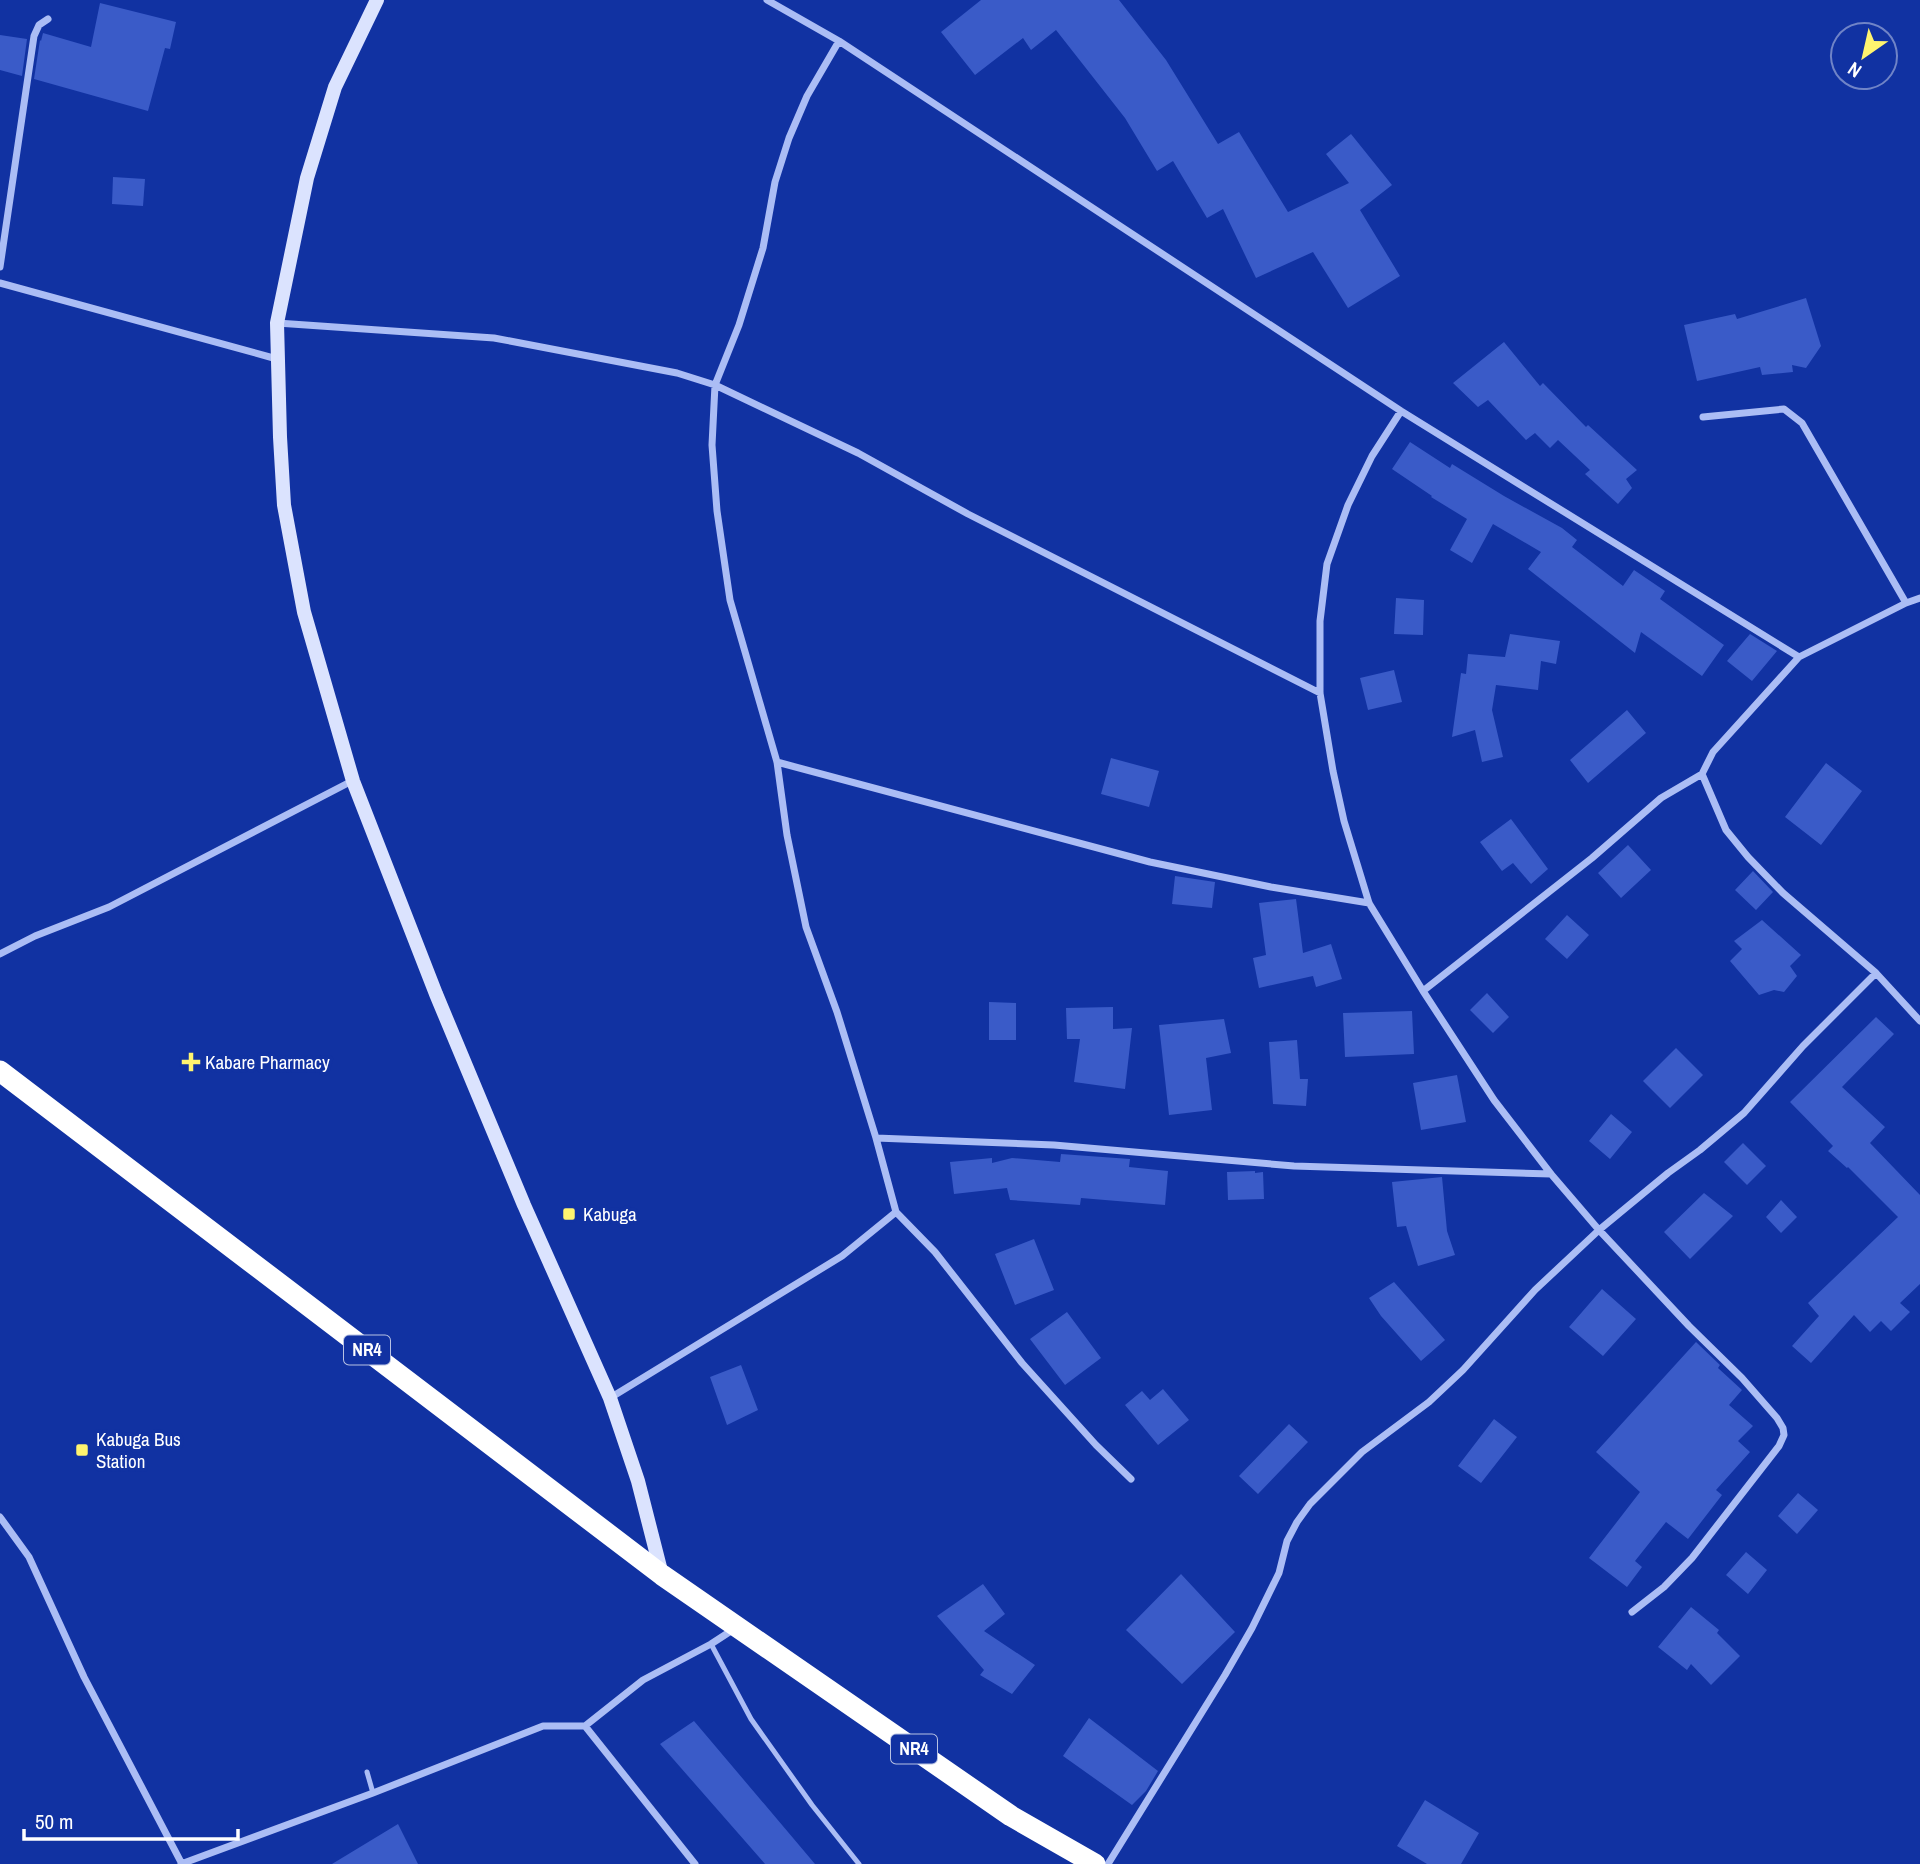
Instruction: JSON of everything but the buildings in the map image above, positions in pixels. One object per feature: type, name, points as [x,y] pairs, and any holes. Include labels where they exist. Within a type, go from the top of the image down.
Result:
[{"type":"highway","name":"NR4","points":[[0,1070],[662,1575],[1011,1816],[1095,1864]]},
{"type":"street","points":[[377,0],[335,87],[307,178],[278,323],[277,359],[284,505],[304,612],[353,781],[441,1007],[524,1205],[610,1398],[638,1481],[662,1575]]},
{"type":"street","points":[[767,0],[839,41],[1401,411],[1799,657]]},
{"type":"street","points":[[0,267],[34,36],[38,25],[48,19]]},
{"type":"street","points":[[839,41],[807,96],[789,138],[775,182],[764,248],[739,325],[715,385],[712,445],[717,511],[730,600],[777,762],[787,835],[806,927],[837,1012],[896,1212],[936,1252],[1021,1363],[1131,1479]]},
{"type":"street","points":[[0,283],[277,359]]},
{"type":"street","points":[[278,323],[494,338],[677,373],[715,385],[858,453],[968,513],[1320,693]]},
{"type":"street","points":[[1703,417],[1784,410],[1802,423],[1906,603]]},
{"type":"street","points":[[1401,411],[1372,456],[1348,505],[1326,564],[1320,621],[1320,693],[1335,784],[1369,903],[1494,1100],[1551,1174],[1599,1230],[1742,1378],[1783,1428],[1784,1435],[1779,1446],[1692,1558],[1664,1587],[1632,1612]]},
{"type":"street","points":[[1423,991],[1591,858],[1661,798],[1702,774],[1713,752],[1799,657],[1920,598]]},
{"type":"street","points":[[777,762],[1150,862],[1271,887],[1369,903]]},
{"type":"street","points":[[1702,774],[1726,830],[1748,857],[1783,893],[1876,973],[1920,1021]]},
{"type":"street","points":[[0,954],[35,936],[109,907],[353,781]]},
{"type":"street","points":[[1108,1864],[1252,1628],[1279,1573],[1287,1541],[1310,1504],[1362,1452],[1429,1402],[1463,1370],[1535,1290],[1599,1230],[1744,1113],[1803,1046],[1876,973]]},
{"type":"street","points":[[876,1138],[1054,1145],[1294,1166],[1551,1174]]},
{"type":"street","points":[[610,1398],[842,1256],[896,1212]]},
{"type":"street","points":[[0,1517],[29,1557],[84,1677],[181,1864],[543,1726],[585,1726],[643,1680],[712,1644],[737,1627]]},
{"type":"street","points":[[585,1726],[695,1864]]},
{"type":"lane","points":[[712,1644],[751,1719],[812,1805],[859,1864]]},
{"type":"lane","points":[[367,1772],[373,1793]]},
{"type":"place","name":"Kabare Pharmacy","points":[[191,1062]]},
{"type":"place","name":"Kabuga","points":[[569,1214]]},
{"type":"place","name":"Kabuga Bus Station","points":[[82,1450]]}]
